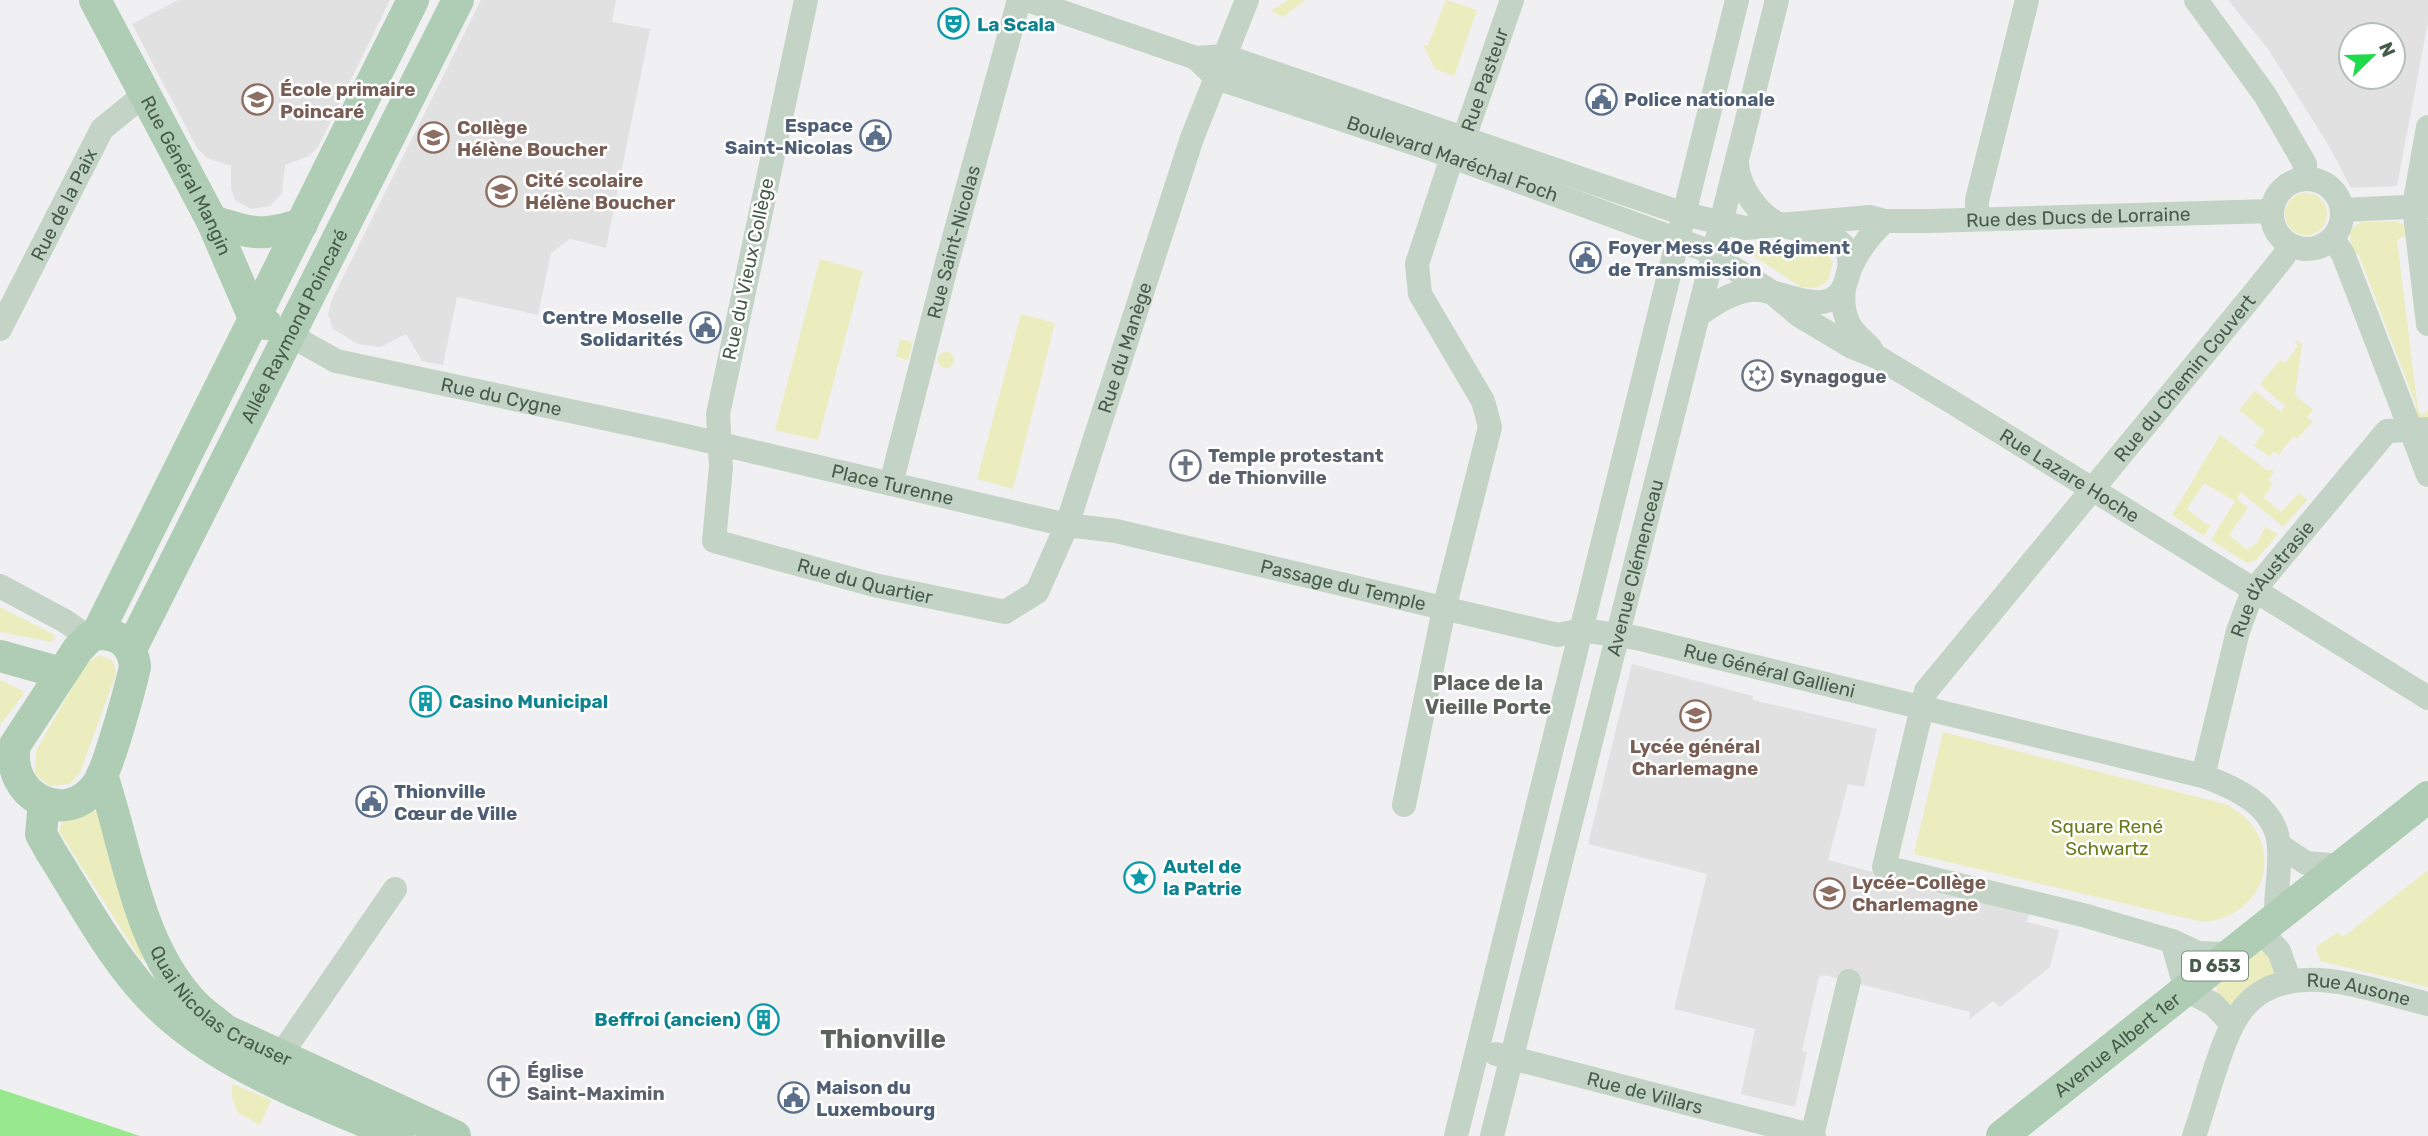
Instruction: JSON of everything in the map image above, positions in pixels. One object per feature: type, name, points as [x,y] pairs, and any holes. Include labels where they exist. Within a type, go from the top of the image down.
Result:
[{"type":"main road","name":"Rue Général Mangin","points":[[95,0],[145,94],[222,224],[254,318]]},
{"type":"main road","name":"Allée Raymond Poincaré","points":[[6,759],[61,673],[93,636],[413,0]]},
{"type":"main road","name":"Allée Raymond Poincaré","points":[[131,649],[458,0]]},
{"type":"main road","points":[[222,224],[253,234],[271,233],[302,224]]},
{"type":"main road","points":[[222,224],[269,289],[290,335]]},
{"type":"main road","points":[[254,318],[290,335]]},
{"type":"main road","points":[[6,759],[25,790],[44,802],[60,805],[75,802],[90,793],[102,775],[133,674],[134,659],[131,649],[115,636],[93,636]]},
{"type":"main road","points":[[0,656],[61,673]]},
{"type":"main road","name":"Quai Nicolas Crauser","points":[[102,775],[141,908],[164,961],[197,1006],[225,1030],[454,1136]]},
{"type":"main road","name":"Avenue Albert 1er","points":[[2002,1136],[2428,797]]},
{"type":"main road","name":"Quai Nicolas Crauser","points":[[44,802],[41,834],[46,843],[119,959],[139,985],[173,1019],[216,1052],[398,1136]]},
{"type":"street","name":"Rue du Vieux Collège","points":[[714,541],[721,467],[718,414],[806,0]]},
{"type":"street","name":"Rue Saint-Nicolas","points":[[891,484],[947,263],[1019,0]]},
{"type":"street","name":"Boulevard Maréchal Foch","points":[[1027,0],[1458,148],[1684,214]]},
{"type":"street","name":"Rue du Manège","points":[[1017,607],[1037,592],[1067,525],[1192,138],[1247,0]]},
{"type":"street","name":"Rue Pasteur","points":[[1444,609],[1490,427],[1483,401],[1420,294],[1417,264],[1512,0]]},
{"type":"street","name":"Avenue Clémenceau","points":[[1456,1136],[1737,0]]},
{"type":"street","name":"Avenue Clémenceau","points":[[1492,1136],[1777,0]]},
{"type":"street","points":[[1976,219],[1978,200],[2027,0]]},
{"type":"street","points":[[2196,0],[2265,94],[2305,164],[2304,179]]},
{"type":"street","name":"Rue de la Paix","points":[[0,329],[102,129],[145,94]]},
{"type":"street","points":[[2428,127],[2421,206],[2428,324]]},
{"type":"street","name":"Boulevard Maréchal Foch","points":[[1458,148],[1713,254]]},
{"type":"street","points":[[1737,160],[1738,181],[1764,214],[1785,227],[1819,231],[1836,239],[1845,251],[1848,274],[1843,301],[1849,324],[1879,358]]},
{"type":"street","points":[[2304,179],[2318,180],[2330,187],[2339,197],[2343,210],[2341,226],[2333,239],[2312,250],[2288,245],[2278,236],[2273,224],[2272,211],[2282,189],[2304,179]]},
{"type":"street","points":[[2343,210],[2421,206]]},
{"type":"street","name":"Rue des Ducs de Lorraine","points":[[1684,214],[1740,227],[1785,227],[1870,217],[1885,221],[2272,211]]},
{"type":"street","points":[[1698,315],[1735,294],[1770,290],[1807,303],[1821,302],[1840,290],[1863,241],[1885,221]]},
{"type":"street","points":[[2333,239],[2343,254],[2419,429],[2428,475]]},
{"type":"street","name":"Rue du Chemin Couvert","points":[[1923,706],[1926,691],[2276,267],[2288,245]]},
{"type":"street","name":"Rue Lazare Hoche","points":[[1713,254],[1770,290],[1800,316],[1852,347],[1879,358],[2093,488],[2253,591],[2428,698]]},
{"type":"street","name":"Rue du Cygne","points":[[290,335],[336,361],[720,444]]},
{"type":"street","name":"Rue d'Austrasie","points":[[2203,776],[2238,631],[2253,591],[2387,431],[2419,429]]},
{"type":"street","name":"Place Turenne","points":[[720,444],[1067,525]]},
{"type":"street","name":"Passage du Temple","points":[[1067,525],[1116,531],[1558,635],[1581,630],[1618,637]]},
{"type":"street","name":"Rue du Quartier","points":[[714,541],[874,585],[988,610],[1005,612],[1017,607]]},
{"type":"street","points":[[0,586],[93,636]]},
{"type":"street","points":[[1404,804],[1444,609]]},
{"type":"street","name":"Rue Général Gallieni","points":[[1618,637],[1637,639],[1923,706]]},
{"type":"street","points":[[2230,954],[2198,953],[2172,941],[2083,915],[1884,867],[1923,706],[2203,776],[2243,792],[2271,821],[2279,845],[2268,925]]},
{"type":"street","points":[[2279,845],[2306,863],[2343,866]]},
{"type":"street","points":[[280,1056],[395,889]]},
{"type":"street","name":"Rue Ausone","points":[[2268,925],[2289,979]]},
{"type":"street","points":[[2172,941],[2186,990],[2213,1004],[2232,1024]]},
{"type":"street","name":"Rue Ausone","points":[[2194,1136],[2232,1024],[2252,997],[2289,979],[2330,980],[2428,1004]]},
{"type":"street","points":[[1813,1136],[1849,981]]},
{"type":"street","name":"Rue de Villars","points":[[1478,1047],[1511,1060],[1813,1136]]},
{"type":"shaded area","name":"École primaire Poincaré","points":[[178,0],[390,0],[318,147],[309,156],[285,165],[282,193],[270,206],[251,209],[235,200],[231,189],[231,166],[207,158],[197,148],[132,24]]},
{"type":"shaded area","name":"Cité scolaire Hélène Boucher","points":[[481,0],[616,0],[612,22],[650,29],[606,248],[570,239],[551,253],[538,315],[457,297],[443,365],[422,361],[406,334],[380,347],[358,344],[333,329],[328,314],[332,299]]},
{"type":"shaded area","points":[[2228,0],[2428,0],[2428,22],[2397,186],[2351,188],[2329,146],[2268,49]]},
{"type":"shaded area","name":"Lycée-Collège Charlemagne","points":[[1632,664],[1753,696],[1753,700],[1877,729],[1864,787],[1848,784],[1828,860],[2029,913],[2027,922],[2059,930],[2050,967],[2000,1007],[1993,1001],[1969,1020],[1970,1012],[1824,975],[1819,977],[1802,1051],[1807,1052],[1795,1107],[1741,1094],[1755,1029],[1674,1009],[1707,874],[1588,844]]},
{"type":"shaded area","points":[[0,1089],[140,1136],[0,1136]]},
{"type":"green space","points":[[1288,0],[1305,0],[1283,17],[1271,11]]},
{"type":"green space","points":[[1446,0],[1477,10],[1454,76],[1435,69],[1423,45],[1428,45]]},
{"type":"green space","points":[[2306,193],[2321,199],[2327,214],[2321,229],[2306,235],[2291,229],[2285,214],[2291,199]]},
{"type":"green space","points":[[2396,221],[2405,226],[2406,235],[2397,240],[2418,410],[2422,415],[2428,410],[2428,419],[2422,422],[2412,411],[2417,408],[2359,255],[2353,253],[2349,231],[2361,222]]},
{"type":"green space","points":[[1815,243],[1823,247],[1833,262],[1828,281],[1816,288],[1801,287],[1743,249],[1748,245]]},
{"type":"green space","points":[[820,259],[863,271],[818,440],[775,430]]},
{"type":"green space","points":[[1021,314],[1055,323],[1013,489],[977,479]]},
{"type":"green space","points":[[900,339],[913,342],[908,360],[896,357]]},
{"type":"green space","points":[[2297,340],[2302,344],[2295,395],[2313,410],[2307,417],[2313,421],[2297,439],[2293,436],[2279,455],[2274,451],[2269,457],[2254,445],[2265,431],[2239,410],[2255,391],[2281,412],[2285,406],[2260,384],[2280,360],[2285,363],[2298,346],[2295,342]]},
{"type":"green space","points":[[946,352],[954,360],[946,368],[938,360]]},
{"type":"green space","points":[[2220,435],[2268,471],[2270,469],[2274,472],[2268,480],[2273,484],[2263,497],[2281,512],[2299,493],[2307,500],[2283,527],[2241,492],[2237,499],[2248,508],[2229,535],[2247,550],[2257,543],[2265,527],[2278,534],[2256,560],[2247,563],[2211,540],[2235,501],[2204,483],[2187,509],[2207,525],[2211,524],[2204,536],[2172,515]]},
{"type":"green space","points":[[0,607],[53,634],[55,639],[51,642],[0,632]]},
{"type":"green space","points":[[100,655],[113,661],[116,674],[80,772],[70,784],[50,786],[35,774],[36,751],[86,663]]},
{"type":"green space","points":[[0,680],[23,691],[23,695],[0,725]]},
{"type":"green space","name":"Square René Schwartz","points":[[1943,732],[2225,804],[2245,817],[2258,834],[2264,853],[2264,872],[2257,890],[2244,905],[2226,916],[2203,922],[1914,854]]},
{"type":"green space","points":[[93,811],[98,812],[126,914],[144,957],[141,960],[59,831],[62,822]]},
{"type":"green space","points":[[2428,870],[2428,987],[2320,961],[2316,947],[2338,932],[2343,937]]},
{"type":"green space","points":[[2257,951],[2268,953],[2275,972],[2230,1005],[2218,996],[2216,986]]},
{"type":"green space","points":[[232,1084],[271,1100],[260,1125],[238,1113],[232,1097]]},
{"type":"place","name":"La Scala","points":[[954,24]]},
{"type":"place","name":"Police nationale","points":[[1601,99]]},
{"type":"place","name":"École primaire Poincaré","points":[[257,100]]},
{"type":"place","name":"Espace Saint-Nicolas","points":[[876,136]]},
{"type":"place","name":"Collège Hélène Boucher","points":[[434,138]]},
{"type":"place","name":"Cité scolaire Hélène Boucher","points":[[502,191]]},
{"type":"place","name":"Foyer Mess 40e Régiment de Transmission","points":[[1585,258]]},
{"type":"place","name":"Centre Moselle Solidarités","points":[[706,328]]},
{"type":"place","name":"Synagogue","points":[[1757,376]]},
{"type":"place","name":"Temple protestant de Thionville","points":[[1185,466]]},
{"type":"place","name":"Casino Municipal","points":[[426,701]]},
{"type":"place","name":"Lycée général Charlemagne","points":[[1695,715]]},
{"type":"place","name":"Thionville Cœur de Ville","points":[[371,802]]},
{"type":"place","name":"Autel de la Patrie","points":[[1140,877]]},
{"type":"place","name":"Lycée-Collège Charlemagne","points":[[1829,893]]},
{"type":"place","name":"Beffroi (ancien)","points":[[764,1019]]},
{"type":"place","name":"Église Saint-Maximin","points":[[504,1082]]},
{"type":"place","name":"Maison du Luxembourg","points":[[793,1098]]},
{"type":"district","name":"Place de la Vieille Porte","points":[[1488,694]]},
{"type":"district","name":"Thionville","points":[[883,1039]]}]
